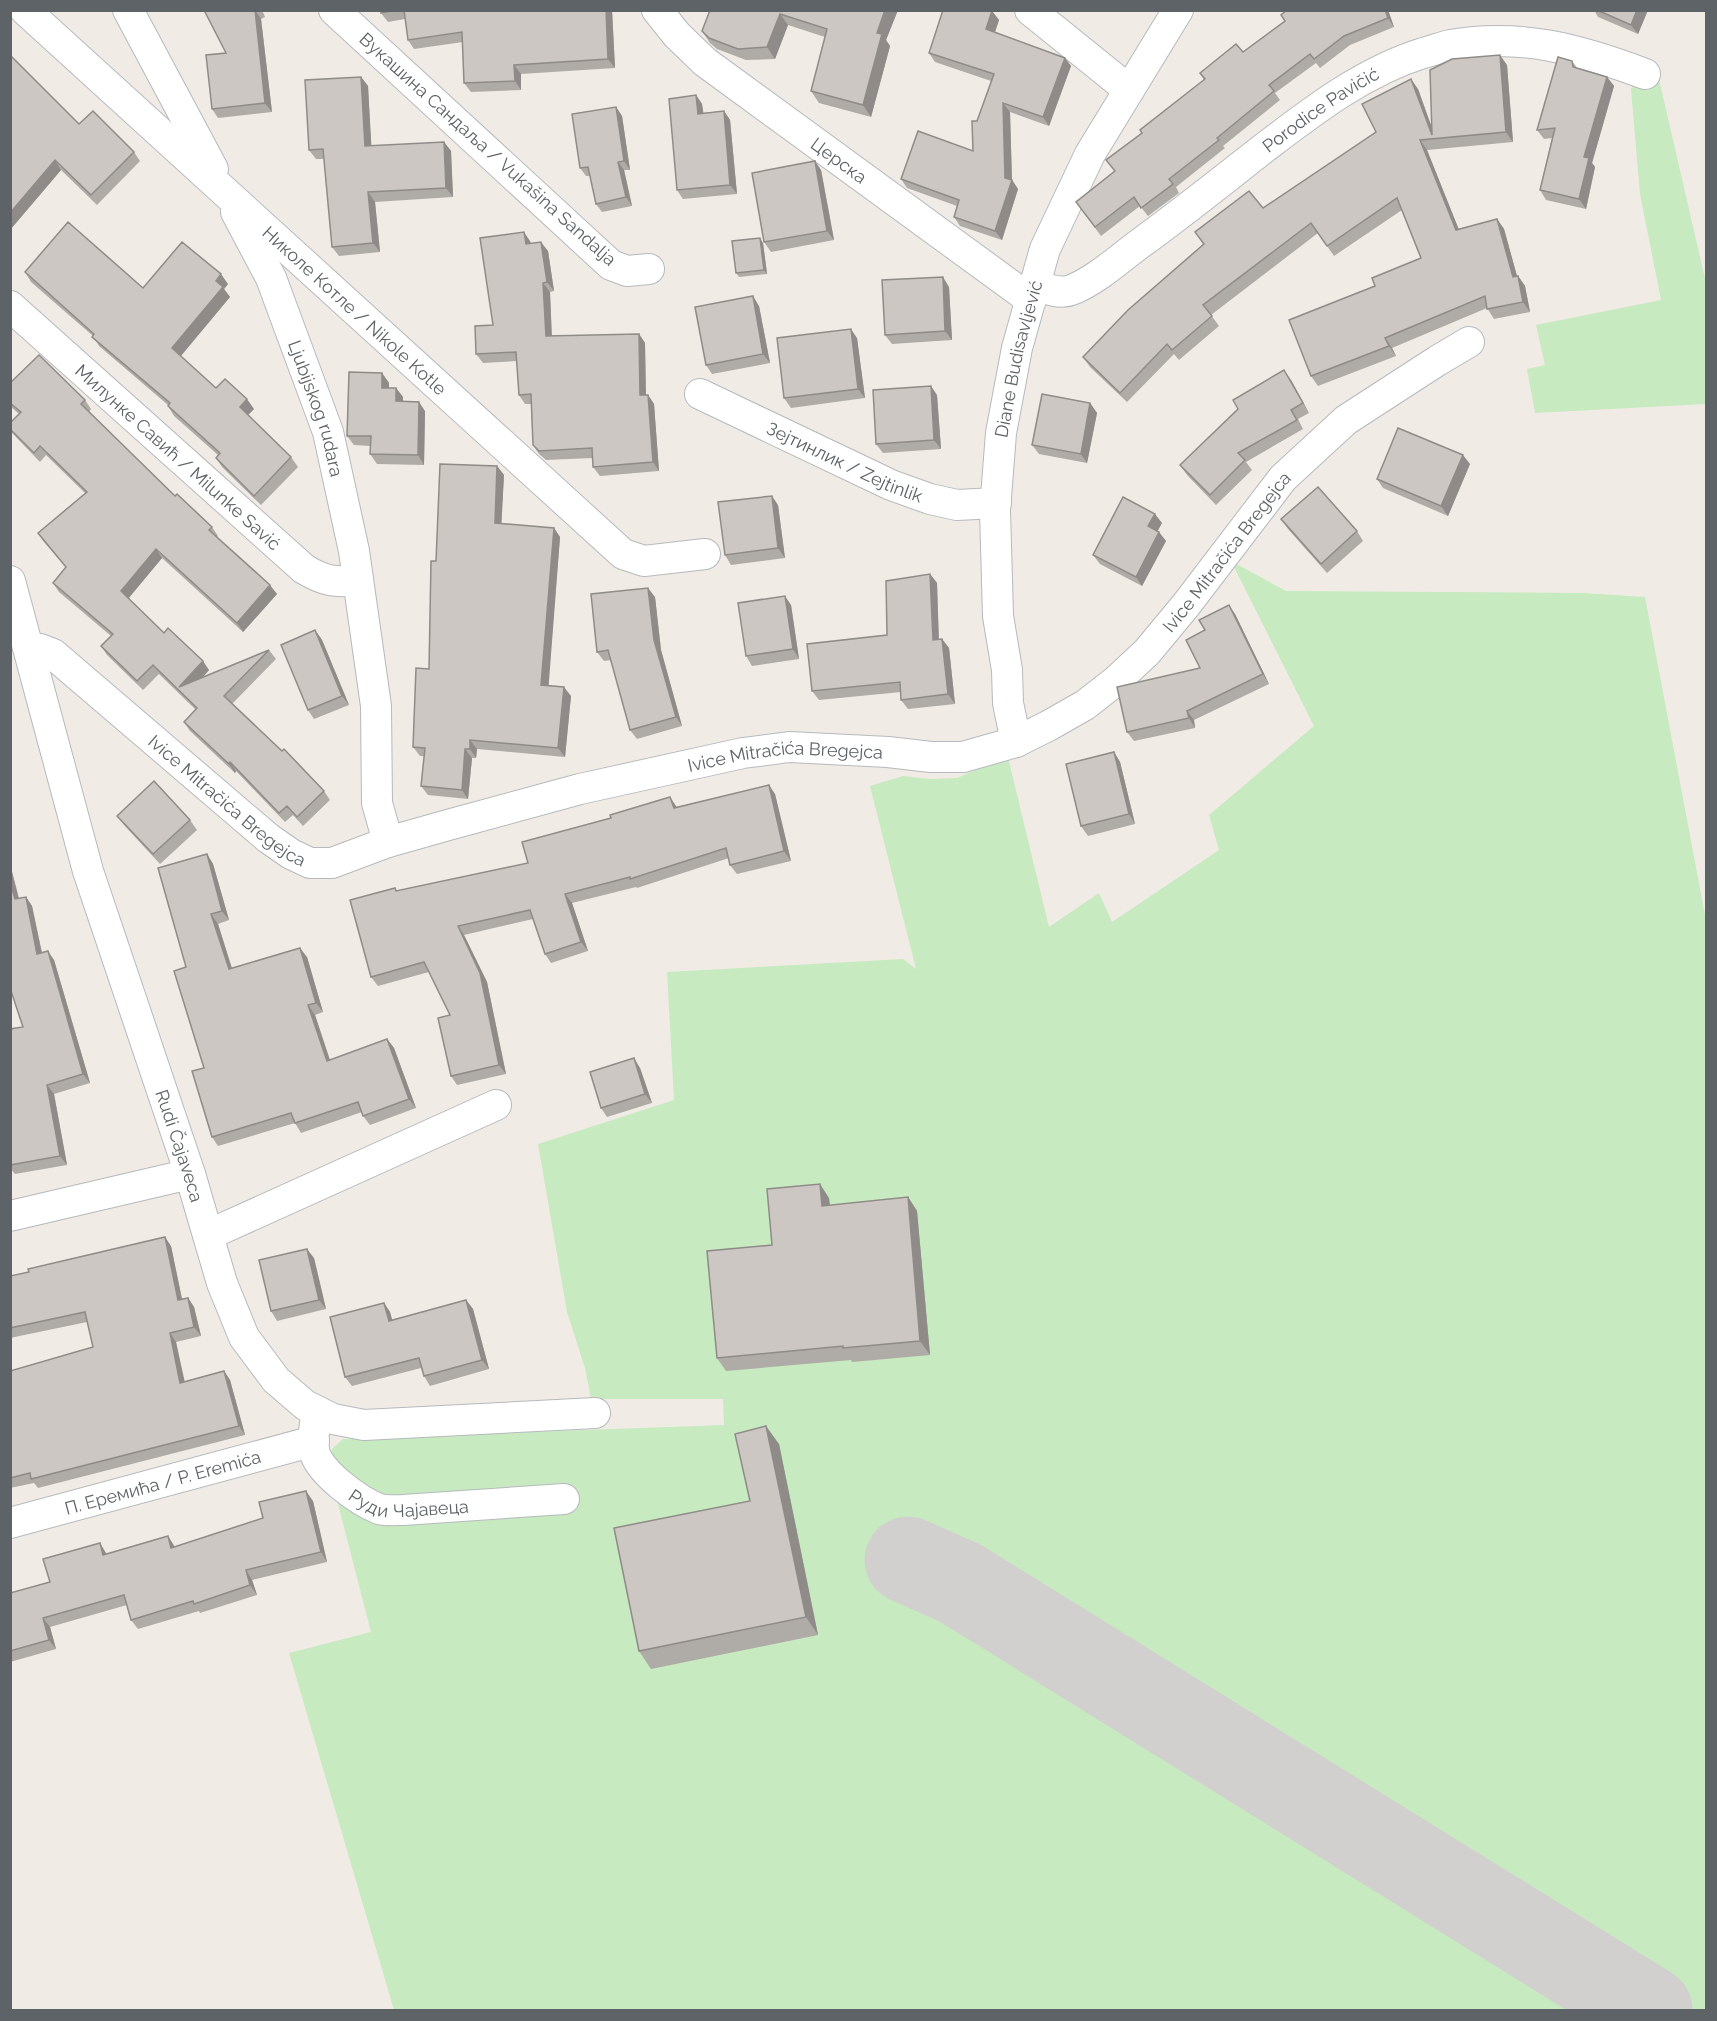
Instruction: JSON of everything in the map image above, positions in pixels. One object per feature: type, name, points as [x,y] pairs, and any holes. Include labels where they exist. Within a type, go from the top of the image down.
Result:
[{"type":"street","name":"Николе Котле / Nikole Kotle","points":[[26,10],[623,554],[644,561],[705,554]]},
{"type":"street","name":"Ljubijskog rudara","points":[[128,10],[271,278],[328,432],[354,551],[376,706],[377,803],[388,842]]},
{"type":"street","name":"Вукашина Сандаља / Vukašina Sandalja","points":[[334,10],[611,265],[627,271],[649,269]]},
{"type":"street","name":"Церска","points":[[657,10],[676,35],[705,62],[1033,292]]},
{"type":"street","points":[[1030,10],[1129,90]]},
{"type":"street","name":"Diane Budisavljević","points":[[1016,742],[1008,703],[1007,670],[998,616],[996,503],[1001,433],[1017,348],[1045,249],[1090,154],[1178,10]]},
{"type":"street","name":"Porodice Pavičić","points":[[1033,292],[1047,290],[1062,293],[1073,290],[1088,281],[1153,235],[1313,111],[1364,79],[1403,60],[1448,46],[1490,41],[1525,42],[1556,46],[1591,55],[1645,74]]},
{"type":"street","name":"Милунке Савић / Milunke Savić","points":[[10,306],[304,569],[321,579],[339,582],[358,580]]},
{"type":"street","name":"Ivice Mitračića Bregejca","points":[[28,647],[40,648],[53,654],[268,838],[291,854],[310,863],[332,863],[388,842],[580,789],[743,753],[789,747],[888,752],[931,757],[963,757],[1016,742],[1084,705],[1117,680],[1147,652],[1283,478],[1346,420],[1469,342]]},
{"type":"street","name":"Зејтинлик / Zejtinlik","points":[[700,394],[891,484],[920,495],[957,505],[996,503]]},
{"type":"street","name":"Rudi Čajaveca","points":[[10,581],[88,871],[190,1174],[222,1283],[244,1338],[276,1380],[305,1405],[333,1419],[364,1425],[595,1413]]},
{"type":"street","points":[[208,1235],[496,1105]]},
{"type":"street","points":[[10,1216],[190,1174]]},
{"type":"street","name":"Руди Чајавеца","points":[[317,1411],[313,1433],[315,1454],[328,1474],[356,1496],[381,1510],[564,1499]]},
{"type":"street","name":"П. Еремића / P. Eremića","points":[[10,1523],[314,1441]]},
{"type":"green space","points":[[1655,62],[1706,283],[1706,404],[1535,413],[1527,369],[1545,365],[1536,325],[1661,300],[1640,194],[1631,89],[1647,66]]},
{"type":"green space","points":[[1231,561],[1286,591],[1584,593],[1645,597],[1706,920],[1706,2010],[394,2010],[289,1653],[371,1632],[336,1496],[332,1449],[343,1439],[724,1425],[723,1399],[591,1399],[585,1368],[567,1312],[538,1144],[674,1100],[667,972],[903,959],[916,969],[870,786],[903,776],[929,779],[957,778],[982,767],[1005,745],[1049,927],[1099,893],[1112,922],[1219,850],[1209,815],[1314,726]]},
{"type":"building","points":[[204,10],[255,10],[265,103],[212,109],[206,55],[226,53]]},
{"type":"building","points":[[404,10],[606,10],[608,59],[514,65],[515,81],[464,83],[462,32],[408,40]]},
{"type":"building","points":[[710,10],[885,10],[877,33],[882,34],[863,105],[811,91],[827,29],[780,14],[767,47],[738,49],[709,38],[702,31]]},
{"type":"building","points":[[943,10],[990,10],[992,11],[986,29],[1065,58],[1043,117],[1003,103],[1005,178],[1012,180],[995,231],[954,217],[959,200],[901,179],[918,131],[973,151],[972,121],[977,121],[994,74],[929,53]]},
{"type":"building","points":[[1287,10],[1385,10],[1388,18],[1344,36],[1314,59],[1310,54],[1269,85],[1274,91],[1217,138],[1219,140],[1169,179],[1173,184],[1141,208],[1134,197],[1095,227],[1076,202],[1115,171],[1106,160],[1142,133],[1140,130],[1205,79],[1200,73],[1236,44],[1243,52],[1285,21],[1281,15]]},
{"type":"building","points":[[1597,10],[1637,10],[1631,25]]},
{"type":"building","points":[[10,55],[79,124],[93,111],[134,152],[91,195],[55,160],[10,213]]},
{"type":"building","points":[[1500,55],[1506,132],[1420,140],[1456,230],[1497,219],[1513,277],[1518,276],[1523,302],[1487,309],[1485,296],[1385,338],[1389,346],[1311,376],[1289,320],[1375,286],[1372,278],[1421,258],[1397,198],[1327,246],[1311,223],[1203,305],[1212,316],[1172,350],[1167,344],[1120,393],[1083,357],[1128,310],[1204,244],[1195,232],[1249,191],[1263,208],[1376,132],[1362,104],[1411,79],[1432,135],[1430,70],[1452,59]]},
{"type":"building","points":[[1558,57],[1572,61],[1573,67],[1607,77],[1584,157],[1589,158],[1579,199],[1540,190],[1555,128],[1537,130]]},
{"type":"building","points":[[361,77],[365,146],[444,142],[446,188],[368,192],[373,243],[332,247],[323,149],[309,150],[305,80]]},
{"type":"building","points":[[696,95],[698,114],[724,111],[730,185],[677,190],[669,99]]},
{"type":"building","points":[[616,107],[624,161],[618,162],[626,197],[596,204],[588,167],[580,168],[572,114]]},
{"type":"building","points":[[815,161],[827,231],[764,242],[752,173]]},
{"type":"building","points":[[68,222],[143,288],[182,242],[221,274],[216,281],[223,287],[172,348],[216,388],[225,379],[247,399],[240,407],[291,457],[254,496],[216,458],[220,453],[168,406],[170,403],[92,337],[94,334],[25,272]]},
{"type":"building","points":[[524,232],[526,244],[541,242],[547,282],[543,283],[546,336],[639,334],[640,395],[648,395],[653,462],[593,467],[592,448],[539,451],[533,445],[531,394],[519,395],[516,352],[476,354],[475,326],[493,325],[480,238]]},
{"type":"building","points":[[760,238],[764,270],[736,273],[732,241]]},
{"type":"building","points":[[943,277],[945,331],[885,335],[882,280]]},
{"type":"building","points":[[753,296],[763,354],[706,365],[695,307]]},
{"type":"building","points":[[851,329],[858,389],[784,398],[777,338]]},
{"type":"building","points":[[39,355],[85,400],[81,404],[175,496],[177,494],[212,527],[209,530],[270,585],[237,623],[156,549],[121,591],[164,633],[168,628],[203,661],[179,687],[269,650],[224,696],[282,751],[284,749],[324,791],[297,817],[287,806],[279,813],[230,762],[229,764],[184,722],[197,708],[153,665],[137,681],[101,646],[113,634],[53,583],[66,567],[38,533],[87,492],[40,446],[34,453],[10,429],[10,423],[21,412],[10,403],[10,383]]},
{"type":"building","points":[[1284,370],[1303,403],[1291,410],[1297,420],[1238,453],[1245,460],[1210,495],[1180,465],[1238,409],[1233,400]]},
{"type":"building","points":[[349,372],[382,373],[382,388],[396,388],[396,401],[419,402],[418,455],[370,454],[371,436],[347,436]]},
{"type":"building","points":[[931,386],[934,440],[876,444],[873,390]]},
{"type":"building","points":[[1042,394],[1090,403],[1081,454],[1032,445]]},
{"type":"building","points":[[1398,428],[1463,455],[1441,506],[1377,479]]},
{"type":"building","points":[[440,464],[497,466],[495,523],[554,528],[541,685],[564,687],[558,748],[470,740],[470,749],[465,749],[462,790],[421,786],[425,748],[413,747],[416,668],[429,669],[431,561],[436,561]]},
{"type":"building","points":[[1318,487],[1357,531],[1321,564],[1281,519]]},
{"type":"building","points":[[772,496],[778,548],[725,555],[718,502]]},
{"type":"building","points":[[1123,497],[1155,514],[1148,526],[1159,532],[1136,577],[1093,555]]},
{"type":"building","points":[[930,574],[933,640],[942,639],[948,694],[901,700],[900,682],[812,691],[807,644],[887,635],[886,581]]},
{"type":"building","points":[[648,588],[654,640],[676,717],[630,730],[608,650],[597,652],[591,594]]},
{"type":"building","points":[[785,596],[793,649],[746,656],[738,603]]},
{"type":"building","points":[[1229,605],[1263,674],[1187,711],[1189,718],[1127,732],[1117,687],[1200,668],[1186,640],[1205,630],[1199,620]]},
{"type":"building","points":[[315,630],[342,696],[308,710],[281,645]]},
{"type":"building","points":[[1114,752],[1129,814],[1081,826],[1066,764]]},
{"type":"building","points":[[154,781],[190,820],[153,854],[117,816]]},
{"type":"building","points":[[769,785],[784,851],[730,865],[726,848],[630,879],[630,877],[565,894],[581,942],[545,954],[530,910],[458,926],[480,973],[499,1065],[451,1076],[438,1018],[450,1015],[424,962],[371,977],[350,900],[395,888],[396,891],[528,863],[522,842],[611,818],[610,815],[670,797],[674,808]]},
{"type":"building","points":[[207,854],[222,911],[211,914],[229,969],[300,948],[316,1003],[308,1005],[327,1061],[387,1039],[409,1099],[363,1116],[358,1102],[295,1123],[291,1113],[212,1137],[192,1071],[204,1068],[174,971],[186,967],[158,868]]},
{"type":"building","points":[[10,882],[15,899],[26,897],[37,954],[48,951],[83,1074],[47,1085],[60,1156],[10,1165],[10,1029],[23,1027],[10,988]]},
{"type":"building","points":[[634,1058],[645,1094],[601,1108],[590,1072]]},
{"type":"building","points":[[820,1184],[822,1206],[908,1197],[920,1341],[717,1358],[707,1251],[772,1245],[767,1189]]},
{"type":"building","points":[[165,1237],[178,1300],[188,1298],[194,1327],[170,1333],[180,1383],[224,1371],[239,1426],[31,1479],[30,1473],[10,1478],[10,1371],[93,1347],[85,1312],[10,1328],[10,1276],[29,1272],[28,1269]]},
{"type":"building","points":[[307,1249],[319,1300],[271,1311],[259,1260]]},
{"type":"building","points":[[466,1300],[482,1360],[424,1376],[419,1358],[345,1377],[330,1317],[384,1303],[389,1321]]},
{"type":"building","points":[[766,1426],[806,1617],[639,1651],[614,1528],[750,1501],[735,1434]]},
{"type":"building","points":[[306,1491],[321,1552],[246,1570],[250,1585],[194,1604],[193,1601],[131,1620],[124,1595],[43,1618],[49,1640],[10,1651],[10,1593],[50,1582],[43,1559],[100,1543],[103,1555],[168,1536],[171,1548],[263,1518],[259,1502]]},
{"type":"taxiway","points":[[908,1560],[960,1583],[1649,2010]]}]
